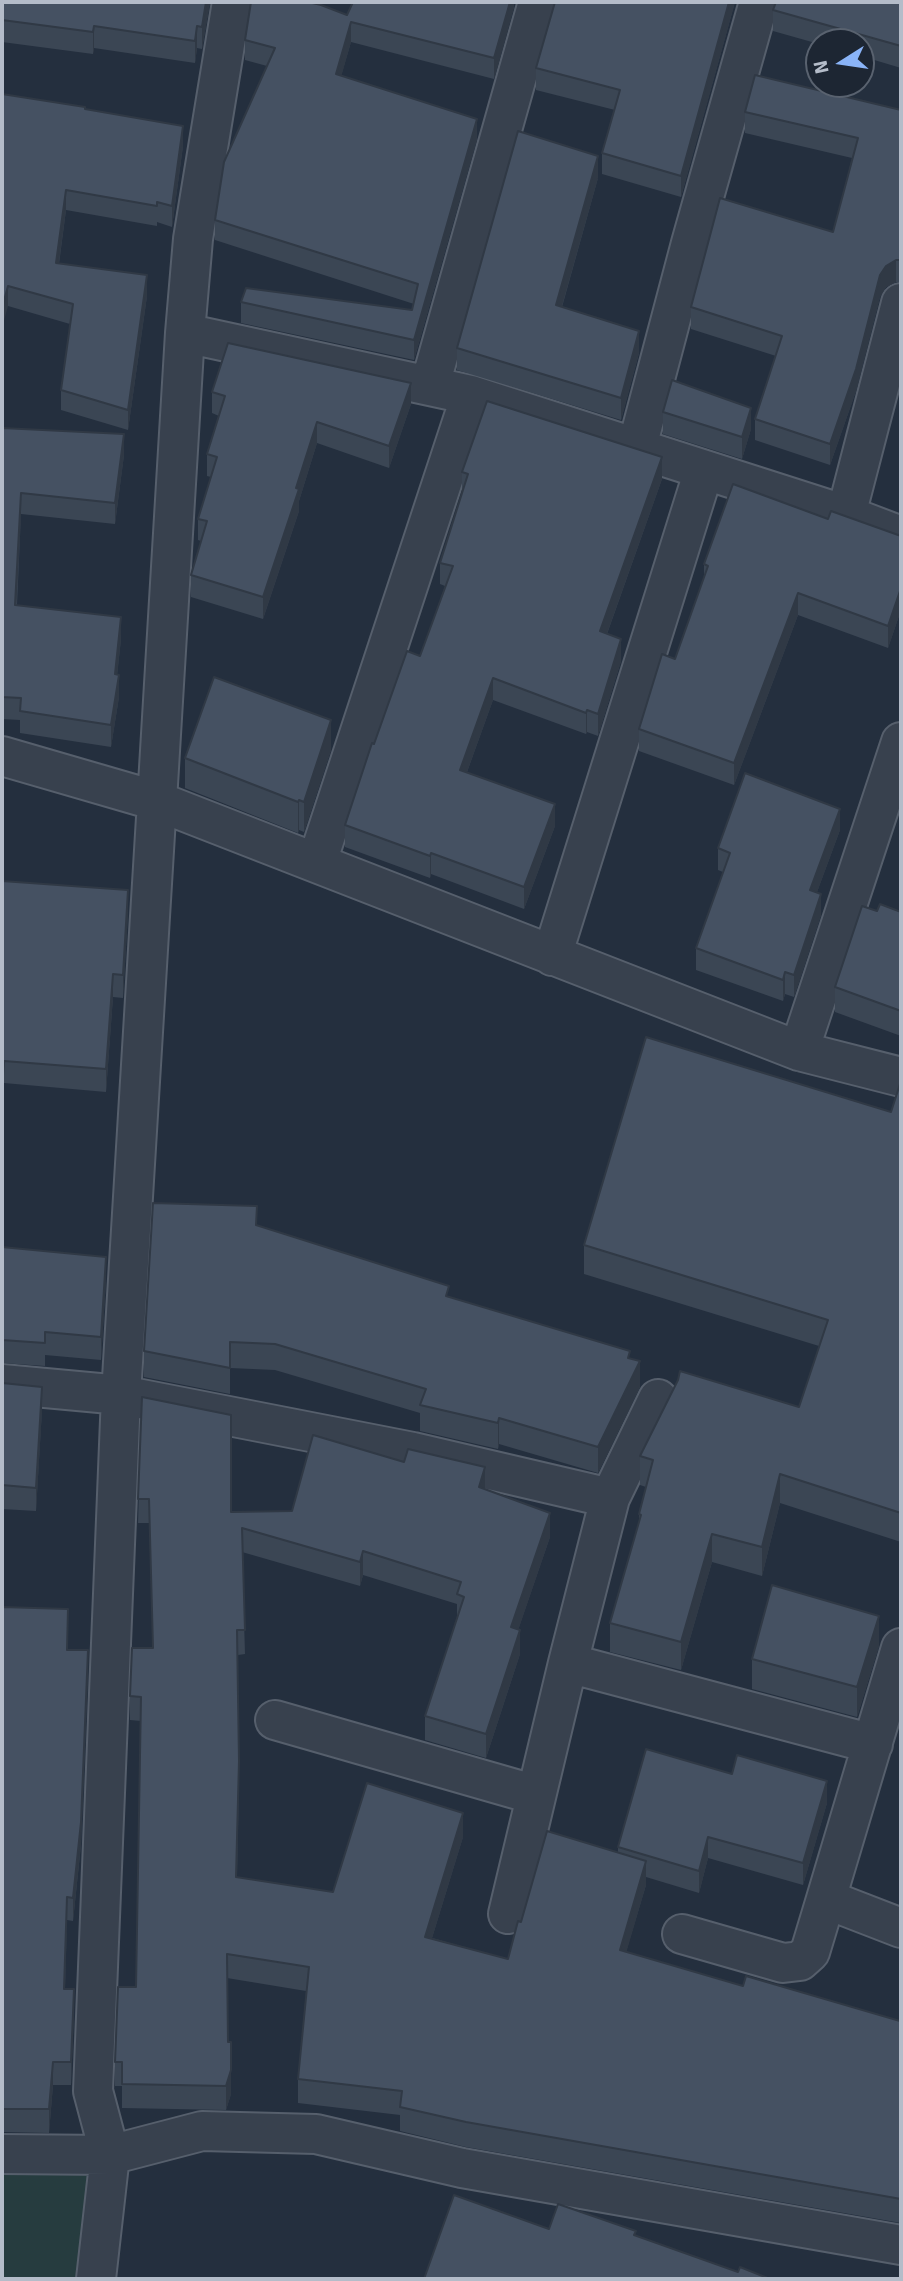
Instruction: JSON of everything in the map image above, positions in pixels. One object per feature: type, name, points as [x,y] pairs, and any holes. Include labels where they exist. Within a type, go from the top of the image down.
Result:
[{"type":"street","points":[[96,2279],[110,2155],[93,2091],[121,1395],[185,333],[193,239],[232,2]]},
{"type":"street","points":[[430,385],[538,2]]},
{"type":"street","points":[[637,447],[687,256],[759,2]]},
{"type":"street","points":[[846,515],[901,303]]},
{"type":"street","points":[[185,333],[471,395],[846,515],[901,536]]},
{"type":"street","points":[[317,862],[471,395]]},
{"type":"street","points":[[552,957],[704,470]]},
{"type":"street","points":[[799,1051],[901,742]]},
{"type":"street","points":[[2,755],[157,801],[799,1051],[901,1077]]},
{"type":"street","points":[[2,1384],[121,1395],[413,1452],[610,1498]]},
{"type":"street","points":[[508,1914],[610,1498],[658,1399]]},
{"type":"street","points":[[682,1934],[783,1963],[800,1961],[810,1952],[901,1648]]},
{"type":"street","points":[[568,1663],[873,1744]]},
{"type":"street","points":[[275,1720],[536,1795]]},
{"type":"street","points":[[826,1899],[901,1928]]},
{"type":"street","points":[[2,2154],[110,2155],[202,2131],[316,2134],[462,2168],[901,2245]]},
{"type":"green space","points":[[110,2155],[90,2279],[2,2279],[2,2162]]},
{"type":"building","points":[[2,2],[206,2],[202,27],[197,26],[195,41],[94,26],[93,32],[2,20]]},
{"type":"building","points":[[251,2],[308,2],[347,15],[353,2],[510,2],[494,58],[351,22],[336,74],[477,119],[414,340],[241,302],[246,288],[412,310],[418,284],[215,220],[224,162],[275,48],[245,40]]},
{"type":"building","points":[[555,2],[729,2],[681,176],[602,153],[620,90],[536,68]]},
{"type":"building","points":[[776,2],[901,2],[901,46],[875,39],[875,28],[837,28],[773,10]]},
{"type":"building","points":[[755,75],[805,87],[805,98],[851,98],[901,110],[901,260],[886,266],[880,275],[856,369],[830,444],[755,419],[782,336],[691,307],[720,198],[833,232],[858,138],[745,112]]},
{"type":"building","points":[[2,94],[183,126],[172,206],[157,202],[157,206],[66,190],[56,263],[147,275],[128,410],[61,390],[73,304],[8,286],[2,308]]},
{"type":"building","points":[[518,131],[598,156],[556,305],[639,331],[621,398],[457,348]]},
{"type":"building","points":[[228,343],[411,383],[389,446],[317,422],[296,488],[299,489],[263,597],[191,575],[207,521],[198,519],[217,457],[207,454],[225,396],[212,392]]},
{"type":"building","points":[[672,380],[751,408],[742,437],[663,412]]},
{"type":"building","points":[[487,401],[662,457],[600,631],[621,639],[598,714],[587,710],[586,713],[493,678],[460,770],[555,804],[524,887],[345,825],[407,651],[420,656],[453,566],[440,563],[468,474],[462,472]]},
{"type":"building","points":[[2,428],[124,434],[115,503],[21,493],[15,605],[121,617],[115,674],[119,675],[111,725],[20,711],[21,698],[2,697]]},
{"type":"building","points":[[733,484],[828,519],[831,511],[901,536],[901,588],[888,626],[798,593],[734,763],[639,729],[662,654],[675,659],[708,566],[704,564]]},
{"type":"building","points":[[214,677],[331,720],[304,802],[185,758]]},
{"type":"building","points":[[745,773],[840,809],[810,890],[821,894],[794,975],[785,972],[783,980],[696,948],[730,853],[718,848]]},
{"type":"building","points":[[2,881],[128,890],[123,975],[113,974],[106,1069],[4,1061],[2,1088]]},
{"type":"building","points":[[880,904],[901,912],[901,1011],[835,987],[862,906],[877,911]]},
{"type":"building","points":[[646,1037],[891,1112],[901,1084],[901,1513],[780,1474],[762,1547],[712,1534],[681,1642],[610,1623],[641,1515],[639,1514],[653,1460],[640,1456],[680,1371],[799,1407],[828,1320],[584,1245]]},
{"type":"building","points":[[153,1203],[257,1206],[256,1225],[449,1286],[446,1296],[630,1351],[628,1358],[640,1361],[598,1447],[499,1418],[498,1423],[420,1405],[426,1389],[275,1344],[230,1342],[230,1368],[144,1351]]},
{"type":"building","points":[[2,1247],[106,1257],[101,1337],[45,1332],[45,1343],[2,1340]]},
{"type":"building","points":[[2,1383],[42,1387],[36,1488],[2,1485]]},
{"type":"building","points":[[142,1397],[231,1415],[231,1512],[292,1511],[313,1435],[404,1462],[408,1449],[485,1467],[479,1487],[550,1513],[511,1627],[520,1630],[486,1734],[425,1716],[464,1597],[457,1594],[461,1582],[363,1551],[360,1562],[242,1528],[245,1630],[237,1630],[239,1761],[236,1877],[333,1892],[367,1783],[463,1813],[425,1937],[508,1959],[547,1831],[646,1861],[620,1950],[743,1986],[746,1976],[900,2021],[901,2018],[901,2199],[466,2122],[400,2107],[402,2091],[298,2079],[309,1967],[227,1954],[231,2070],[226,2086],[122,2084],[122,2062],[115,2062],[118,1987],[136,1987],[141,1697],[130,1696],[132,1648],[153,1648],[149,1499],[138,1499]]},
{"type":"building","points":[[772,1585],[879,1616],[857,1687],[752,1659]]},
{"type":"building","points":[[2,1607],[68,1609],[67,1650],[88,1650],[81,1822],[73,1898],[67,1897],[64,1989],[74,1989],[71,2062],[53,2062],[49,2109],[2,2109]]},
{"type":"building","points":[[646,1749],[732,1774],[737,1755],[827,1781],[803,1863],[708,1837],[699,1871],[618,1847]]},
{"type":"building","points":[[454,2195],[549,2229],[558,2204],[636,2231],[634,2235],[738,2272],[740,2267],[770,2279],[424,2279]]}]
